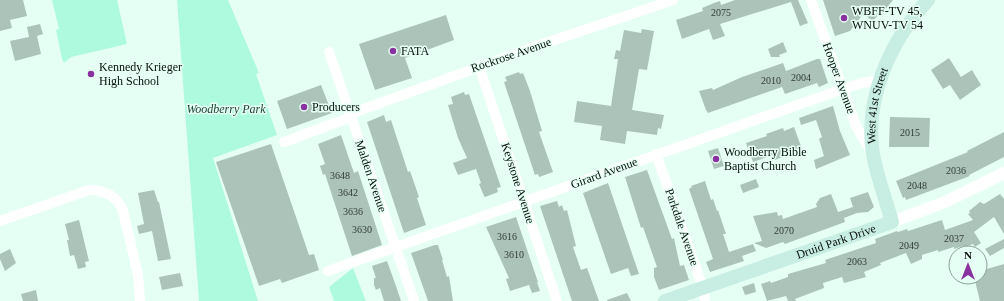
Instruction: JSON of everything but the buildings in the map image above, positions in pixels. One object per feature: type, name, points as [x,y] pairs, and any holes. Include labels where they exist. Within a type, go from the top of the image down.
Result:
[{"type":"main road","name":"West 41st Street","points":[[892,222],[873,153],[873,116],[880,80],[898,40],[917,11],[928,0]]},
{"type":"main road","name":"Druid Park Drive","points":[[665,301],[704,295],[892,222]]},
{"type":"street","name":"Rockrose Avenue","points":[[284,142],[479,66],[673,0]]},
{"type":"street","name":"Hooper Avenue","points":[[811,0],[856,126],[873,153]]},
{"type":"street","name":"Malden Avenue","points":[[329,52],[414,301]]},
{"type":"street","name":"Keystone Avenue","points":[[479,66],[557,301]]},
{"type":"street","name":"Girard Avenue","points":[[328,271],[843,89],[862,83],[880,80]]},
{"type":"street","name":"Parkdale Avenue","points":[[656,154],[704,295]]},
{"type":"street","name":"Druid Park Drive","points":[[892,222],[945,202],[1004,173]]},
{"type":"street","points":[[0,221],[89,190],[106,192],[120,203],[138,275],[140,301]]},
{"type":"green space","points":[[52,0],[117,0],[127,44],[71,57],[64,63],[56,30],[59,29]]},
{"type":"green space","name":"Woodberry Park","points":[[177,0],[228,0],[259,73],[256,74],[277,135],[213,158],[258,301],[199,301]]},
{"type":"green space","points":[[353,268],[366,301],[334,301],[329,287]]},
{"type":"place","name":"WBFF-TV 45, WNUV-TV 54","points":[[844,18]]},
{"type":"place","name":"FATA","points":[[393,51]]},
{"type":"place","name":"Kennedy Krieger High School","points":[[91,74]]},
{"type":"place","name":"Producers","points":[[304,107]]},
{"type":"place","name":"Woodberry Bible Baptist Church","points":[[716,159]]}]
